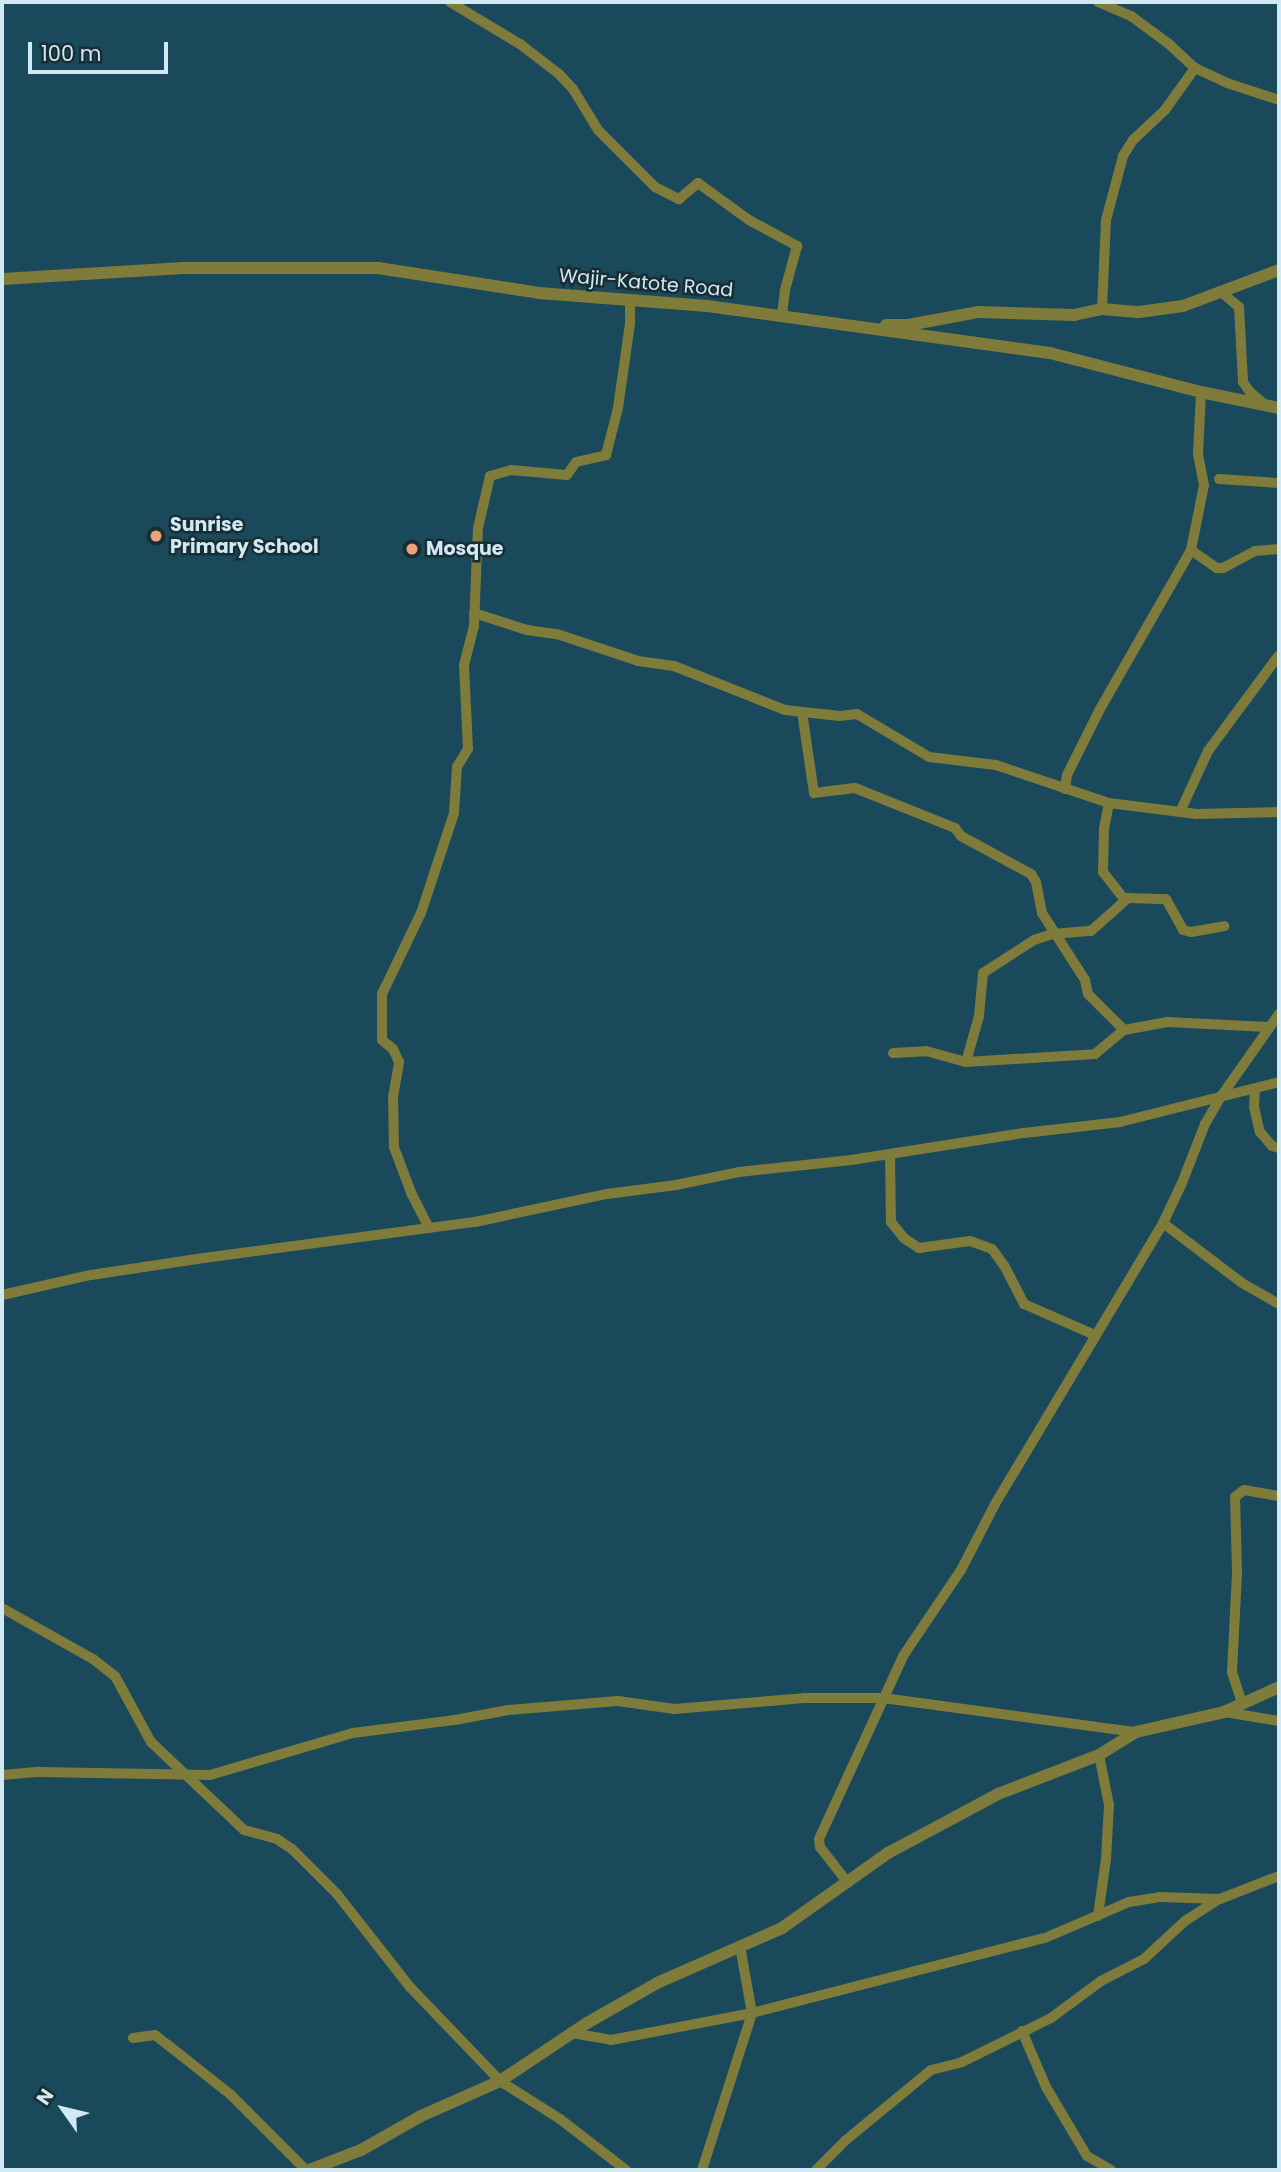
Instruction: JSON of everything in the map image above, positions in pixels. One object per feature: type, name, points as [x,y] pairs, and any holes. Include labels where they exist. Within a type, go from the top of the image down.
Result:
[{"type":"street","points":[[450,2],[520,44],[559,74],[573,89],[598,130],[655,187],[679,199],[698,183],[749,220],[797,246],[785,290],[782,316]]},
{"type":"street","points":[[1098,2],[1131,16],[1170,44],[1195,68],[1227,83],[1279,100]]},
{"type":"street","points":[[1102,309],[1106,220],[1123,156],[1133,140],[1164,110],[1195,68]]},
{"type":"street","name":"Wajir-Katote Road","points":[[2,279],[184,268],[378,268],[539,293],[782,316],[1050,353],[1201,392],[1279,408]]},
{"type":"street","points":[[839,325],[908,325],[978,312],[1074,315],[1102,309],[1139,312],[1183,306],[1279,270]]},
{"type":"street","points":[[1220,291],[1239,307],[1243,382],[1264,404]]},
{"type":"street","points":[[429,1228],[412,1195],[394,1147],[393,1097],[399,1062],[393,1049],[382,1040],[382,994],[421,914],[454,813],[457,767],[468,749],[464,665],[474,626],[478,528],[490,476],[511,470],[566,475],[576,462],[606,455],[618,408],[630,324],[630,301]]},
{"type":"street","points":[[1065,789],[1067,775],[1100,709],[1191,550],[1204,485],[1198,454],[1201,392]]},
{"type":"street","points":[[1219,479],[1279,483]]},
{"type":"street","points":[[1191,550],[1217,568],[1223,568],[1255,551],[1279,549]]},
{"type":"street","points":[[474,613],[527,630],[557,634],[638,661],[674,666],[785,710],[840,716],[857,714],[929,757],[996,765],[1109,803],[1180,811],[1279,812]]},
{"type":"street","points":[[1180,811],[1208,751],[1279,656]]},
{"type":"street","points":[[802,712],[814,793],[855,788],[954,828],[961,836],[1031,874],[1036,882],[1042,913],[1085,980],[1088,995],[1124,1030]]},
{"type":"street","points":[[1109,803],[1104,828],[1103,872],[1125,900]]},
{"type":"street","points":[[967,1062],[979,1016],[982,973],[1034,940],[1053,934],[1091,931],[1125,900],[1166,899],[1179,925],[1191,932],[1224,926]]},
{"type":"street","points":[[848,1883],[820,1847],[819,1839],[903,1656],[961,1570],[995,1504],[1163,1223],[1205,1124],[1220,1098],[1279,1014]]},
{"type":"street","points":[[893,1054],[926,1051],[967,1062],[1099,1053],[1124,1030],[1182,1021],[1268,1027]]},
{"type":"street","points":[[2,1295],[91,1275],[475,1222],[607,1194],[676,1185],[739,1172],[1120,1122],[1279,1082]]},
{"type":"street","points":[[1255,1089],[1254,1107],[1259,1132],[1272,1146],[1279,1149]]},
{"type":"street","points":[[890,1154],[891,1222],[904,1238],[919,1248],[970,1241],[992,1249],[1006,1267],[1024,1304],[1095,1335]]},
{"type":"street","points":[[1163,1223],[1242,1283],[1279,1304]]},
{"type":"street","points":[[1242,1703],[1231,1672],[1237,1572],[1235,1497],[1244,1490],[1279,1496]]},
{"type":"street","points":[[2,1608],[93,1658],[115,1676],[151,1742],[244,1830],[277,1839],[292,1849],[337,1894],[410,1987],[500,2081],[569,2126],[626,2170]]},
{"type":"street","points":[[2,1774],[39,1772],[210,1775],[353,1733],[536,1707],[618,1701],[674,1709],[804,1698],[883,1698],[1136,1731],[1224,1712],[1279,1687]]},
{"type":"street","points":[[1224,1712],[1279,1721]]},
{"type":"street","points":[[133,2038],[155,2035],[224,2090],[307,2170],[361,2150],[421,2116],[500,2081],[572,2033],[657,1983],[782,1928],[888,1853],[998,1794],[1099,1755],[1136,1731]]},
{"type":"street","points":[[1098,1916],[1109,1818],[1099,1755]]},
{"type":"street","points":[[816,2170],[856,2132],[930,2070],[962,2062],[1051,2018],[1101,1981],[1143,1959],[1185,1921],[1220,1899],[1274,1878],[1279,1884]]},
{"type":"street","points":[[572,2033],[611,2040],[752,2014],[1045,1938],[1129,1902],[1160,1897],[1220,1899]]},
{"type":"street","points":[[702,2170],[752,2014],[740,1945]]},
{"type":"street","points":[[1022,2031],[1046,2087],[1087,2156],[1111,2170]]},
{"type":"place","name":"Sunrise Primary School","points":[[156,536]]},
{"type":"place","name":"Mosque","points":[[412,549]]}]
